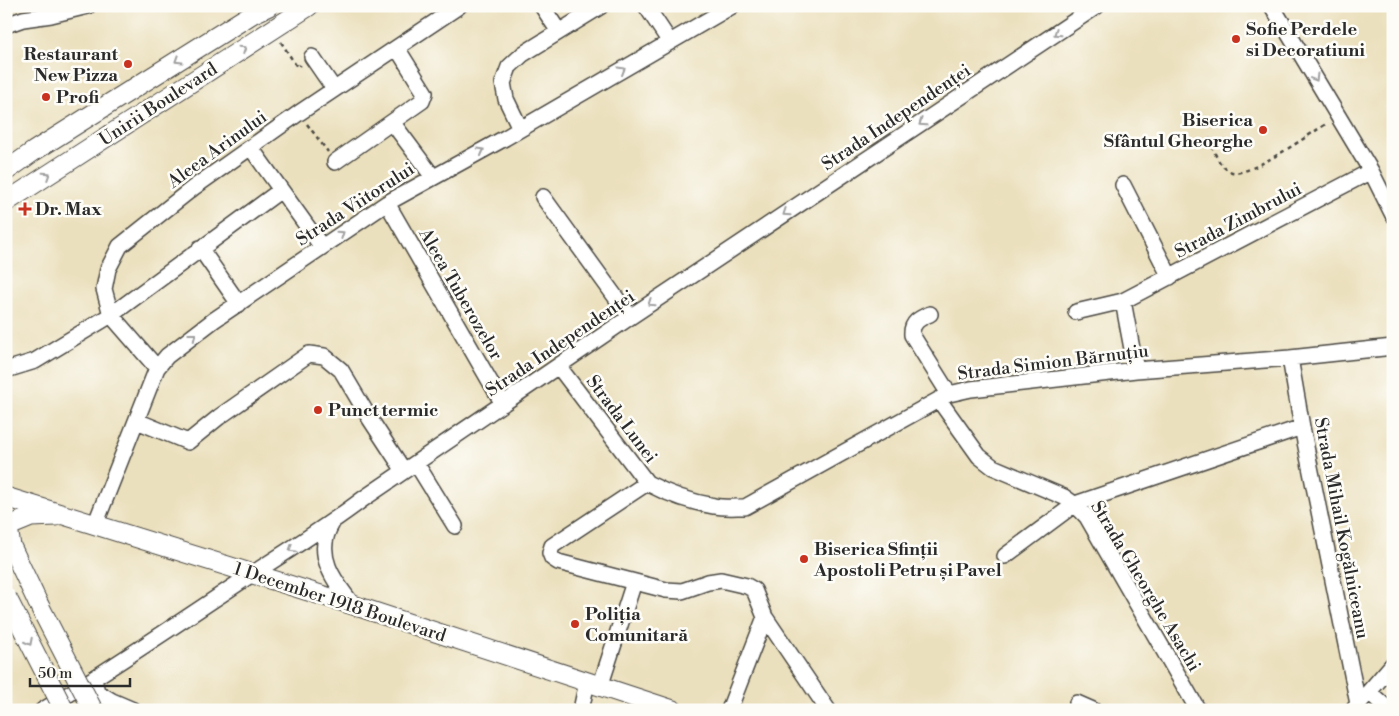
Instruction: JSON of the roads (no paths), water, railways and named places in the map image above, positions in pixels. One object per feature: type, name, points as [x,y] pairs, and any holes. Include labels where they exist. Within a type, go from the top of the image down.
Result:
[{"type":"main road","name":"Unirii Boulevard","points":[[6,202],[309,6]]},
{"type":"main road","name":"Unirii Boulevard","points":[[6,171],[34,151],[256,9]]},
{"type":"main road","name":"1 December 1918 Boulevard","points":[[6,499],[70,516],[353,605],[673,710]]},
{"type":"main road","points":[[6,499],[12,511],[8,528],[12,546],[38,603],[93,710]]},
{"type":"main road","points":[[8,528],[32,517],[70,516]]},
{"type":"main road","points":[[7,597],[64,710]]},
{"type":"street","points":[[6,25],[19,13],[51,15],[88,6]]},
{"type":"street","name":"Aleea Arinului","points":[[157,368],[112,314],[104,289],[108,269],[120,246],[193,188],[334,89],[459,6]]},
{"type":"street","points":[[542,6],[559,32]]},
{"type":"street","points":[[520,128],[506,100],[503,83],[509,67],[523,54],[601,6]]},
{"type":"street","points":[[646,6],[670,42]]},
{"type":"street","name":"Strada Independenței","points":[[43,710],[94,679],[332,523],[410,467],[630,317],[1098,6]]},
{"type":"street","points":[[1272,6],[1371,171],[1393,215]]},
{"type":"street","name":"Strada Viitorului","points":[[95,524],[157,368],[167,356],[214,320],[387,203],[670,42],[724,8]]},
{"type":"street","points":[[335,162],[422,101],[425,93],[397,48]]},
{"type":"street","points":[[312,57],[334,89]]},
{"type":"street","points":[[392,122],[433,177]]},
{"type":"street","points":[[251,148],[322,247]]},
{"type":"street","name":"Strada Zimbrului","points":[[1076,312],[1123,302],[1371,171]]},
{"type":"street","points":[[1123,185],[1170,277]]},
{"type":"street","points":[[6,370],[35,361],[112,314],[281,190]]},
{"type":"street","points":[[543,197],[630,317]]},
{"type":"street","name":"Aleea Tuberozelor","points":[[387,203],[503,404]]},
{"type":"street","points":[[200,248],[239,304]]},
{"type":"street","points":[[1123,302],[1136,370]]},
{"type":"street","name":"Strada Gheorghe Asachi","points":[[930,314],[918,319],[912,329],[912,335],[944,397],[979,456],[993,466],[1074,504],[1087,517],[1198,710]]},
{"type":"street","name":"Strada Simion Bărnuțiu","points":[[745,508],[944,397],[971,389],[1136,370],[1290,358],[1393,347]]},
{"type":"street","points":[[137,421],[188,442],[218,417],[309,354],[324,356],[341,370],[370,419],[455,526]]},
{"type":"street","name":"Strada Mihail Kogălniceanu","points":[[1290,358],[1356,707]]},
{"type":"street","name":"Strada Lunei","points":[[559,367],[647,483],[662,491],[692,501],[716,507],[745,508]]},
{"type":"street","points":[[1005,556],[1074,504],[1302,427]]},
{"type":"street","points":[[647,483],[552,546],[550,552],[552,558],[558,562],[666,590],[682,591],[708,582],[721,580],[747,586],[754,590],[765,617],[828,710]]},
{"type":"street","points":[[332,523],[324,539],[326,560],[335,581],[353,605]]},
{"type":"street","points":[[581,710],[594,684],[634,582]]},
{"type":"street","points":[[729,710],[765,617]]},
{"type":"street","points":[[1356,707],[1393,664]]},
{"type":"street","points":[[94,679],[97,692],[133,710]]},
{"type":"street","points":[[1369,692],[1389,710]]},
{"type":"street","points":[[1076,704],[1093,710]]},
{"type":"place","name":"Sofie Perdele si Decoratiuni","points":[[1236,39]]},
{"type":"place","name":"Restaurant New Pizza","points":[[128,64]]},
{"type":"place","name":"Profi","points":[[46,97]]},
{"type":"place","name":"Biserica Sfântul Gheorghe","points":[[1263,130]]},
{"type":"place","name":"Dr. Max","points":[[25,209]]},
{"type":"place","name":"Punct termic","points":[[318,410]]},
{"type":"place","name":"Biserica Sfinții Apostoli Petru și Pavel","points":[[804,559]]},
{"type":"place","name":"Poliția Comunitară","points":[[575,624]]}]
